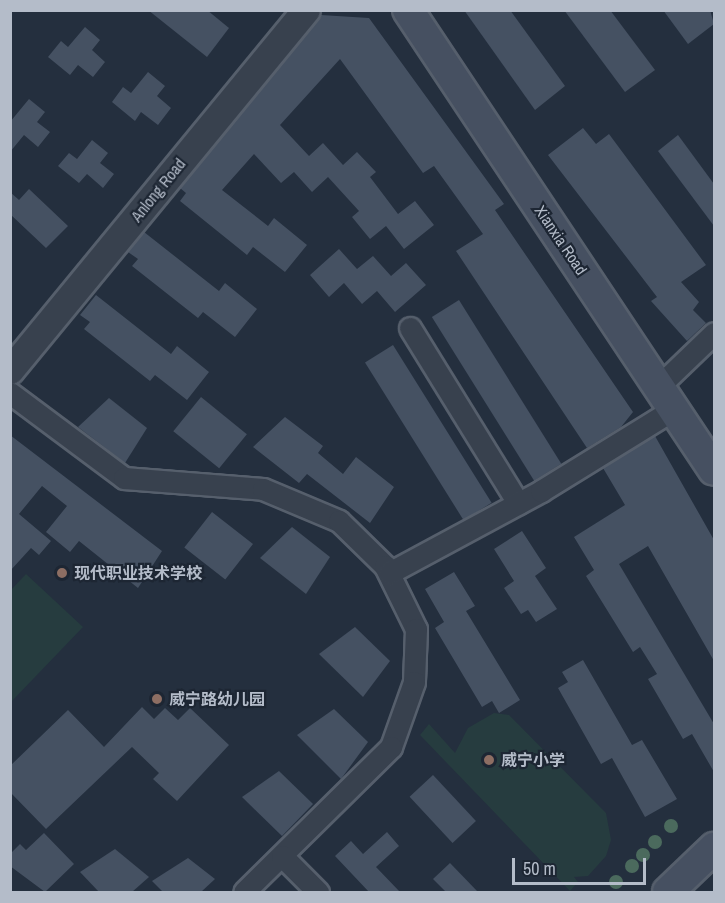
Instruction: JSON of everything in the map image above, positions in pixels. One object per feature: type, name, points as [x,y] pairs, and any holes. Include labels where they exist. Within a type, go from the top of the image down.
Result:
[{"type":"main road","name":"Xianxia Road","points":[[408,10],[714,470]]},
{"type":"main road","points":[[668,892],[714,848]]},
{"type":"street","name":"Anlong Road","points":[[10,370],[306,10]]},
{"type":"street","points":[[410,328],[518,503]]},
{"type":"street","points":[[389,573],[518,503],[666,398],[714,333]]},
{"type":"street","points":[[10,393],[124,478],[263,489],[339,521],[389,573],[416,629],[406,716],[391,747],[244,892]]},
{"type":"street","points":[[282,856],[318,892]]},
{"type":"green space","points":[[26,574],[83,627],[11,702],[11,590]]},
{"type":"green space","points":[[494,713],[509,715],[606,813],[611,840],[606,856],[588,876],[574,877],[578,882],[570,891],[420,735],[429,724],[455,753],[468,728]]},
{"type":"building","points":[[148,10],[207,10],[229,28],[207,57]]},
{"type":"building","points":[[464,10],[510,10],[565,86],[535,110]]},
{"type":"building","points":[[564,10],[610,10],[655,70],[625,92]]},
{"type":"building","points":[[663,10],[710,10],[714,24],[688,44]]},
{"type":"building","points":[[321,15],[369,18],[504,204],[495,210],[633,412],[621,427],[587,448],[456,251],[483,234],[434,166],[423,173],[340,59],[280,125],[309,156],[323,143],[343,165],[357,152],[376,172],[370,177],[398,214],[415,201],[434,225],[404,249],[386,226],[370,239],[352,217],[359,211],[328,177],[312,192],[294,172],[281,183],[254,154],[222,190],[268,226],[274,218],[307,245],[285,272],[253,247],[247,255],[180,201],[186,193],[180,188]]},
{"type":"building","points":[[85,27],[100,40],[92,50],[105,62],[93,77],[78,65],[70,75],[48,57],[61,41],[68,47]]},
{"type":"building","points":[[148,72],[165,86],[157,96],[171,108],[158,125],[141,112],[135,121],[112,102],[123,87],[131,93]]},
{"type":"building","points":[[29,99],[45,112],[37,122],[50,132],[38,147],[24,135],[10,152],[10,122]]},
{"type":"building","points":[[583,128],[596,144],[609,134],[706,265],[681,282],[699,302],[693,310],[706,323],[687,341],[651,301],[657,297],[548,155]]},
{"type":"building","points":[[678,135],[714,184],[714,226],[658,151]]},
{"type":"building","points":[[92,140],[108,153],[100,163],[114,174],[103,188],[87,174],[79,183],[58,166],[69,153],[77,159]]},
{"type":"building","points":[[29,189],[68,226],[46,248],[10,214],[10,192],[19,200]]},
{"type":"building","points":[[144,232],[219,291],[225,283],[257,309],[235,337],[203,312],[198,318],[132,266],[138,259],[128,252]]},
{"type":"building","points":[[339,249],[357,269],[373,256],[391,276],[406,263],[426,285],[395,312],[377,291],[362,304],[344,283],[329,297],[310,275]]},
{"type":"building","points":[[96,295],[171,354],[177,346],[209,372],[187,400],[155,375],[150,381],[84,329],[90,322],[80,315]]},
{"type":"building","points":[[459,300],[561,464],[534,481],[432,317]]},
{"type":"building","points":[[393,345],[492,503],[464,520],[365,362]]},
{"type":"building","points":[[201,397],[247,434],[219,468],[173,431]]},
{"type":"building","points":[[109,398],[147,428],[125,463],[78,427]]},
{"type":"building","points":[[285,417],[323,446],[318,453],[343,474],[356,457],[394,487],[370,523],[307,474],[299,483],[253,447]]},
{"type":"building","points":[[10,435],[162,551],[138,588],[79,541],[70,552],[46,532],[67,506],[42,486],[19,514],[51,541],[39,555],[31,548],[10,571]]},
{"type":"building","points":[[655,436],[714,540],[714,661],[648,546],[619,564],[714,724],[714,772],[692,734],[683,739],[648,679],[657,674],[640,647],[633,652],[586,576],[594,570],[574,537],[625,505],[603,468]]},
{"type":"building","points":[[212,512],[253,544],[225,579],[184,547]]},
{"type":"building","points":[[292,527],[330,557],[306,594],[260,558]]},
{"type":"building","points":[[522,531],[546,568],[535,576],[557,609],[536,622],[528,610],[521,614],[504,588],[514,581],[494,549]]},
{"type":"building","points":[[454,572],[475,606],[466,611],[520,700],[499,713],[492,701],[482,707],[435,628],[444,622],[425,589]]},
{"type":"building","points":[[355,627],[390,661],[363,697],[319,654]]},
{"type":"building","points":[[583,660],[632,745],[642,740],[677,799],[645,817],[612,758],[601,764],[558,688],[568,682],[562,672]]},
{"type":"building","points":[[142,707],[154,719],[165,708],[178,720],[190,708],[229,745],[177,801],[153,779],[159,773],[132,747],[46,829],[10,792],[10,766],[68,710],[104,747]]},
{"type":"building","points":[[334,709],[368,742],[341,779],[297,735]]},
{"type":"building","points":[[279,771],[313,804],[282,836],[242,797]]},
{"type":"building","points":[[433,775],[476,821],[453,843],[410,797]]},
{"type":"building","points":[[387,832],[399,846],[376,867],[400,892],[369,892],[335,856],[351,841],[363,854]]},
{"type":"building","points":[[44,833],[74,864],[45,892],[10,866],[10,854],[20,844],[26,850]]},
{"type":"building","points":[[115,849],[149,877],[132,892],[99,892],[80,872]]},
{"type":"building","points":[[188,858],[215,879],[201,892],[163,892],[152,881]]},
{"type":"building","points":[[450,863],[478,892],[446,892],[433,879]]},
{"type":"place","name":"现代职业技术学校","points":[[62,573]]},
{"type":"place","name":"威宁路幼儿园","points":[[157,699]]},
{"type":"place","name":"威宁小学","points":[[489,760]]}]
